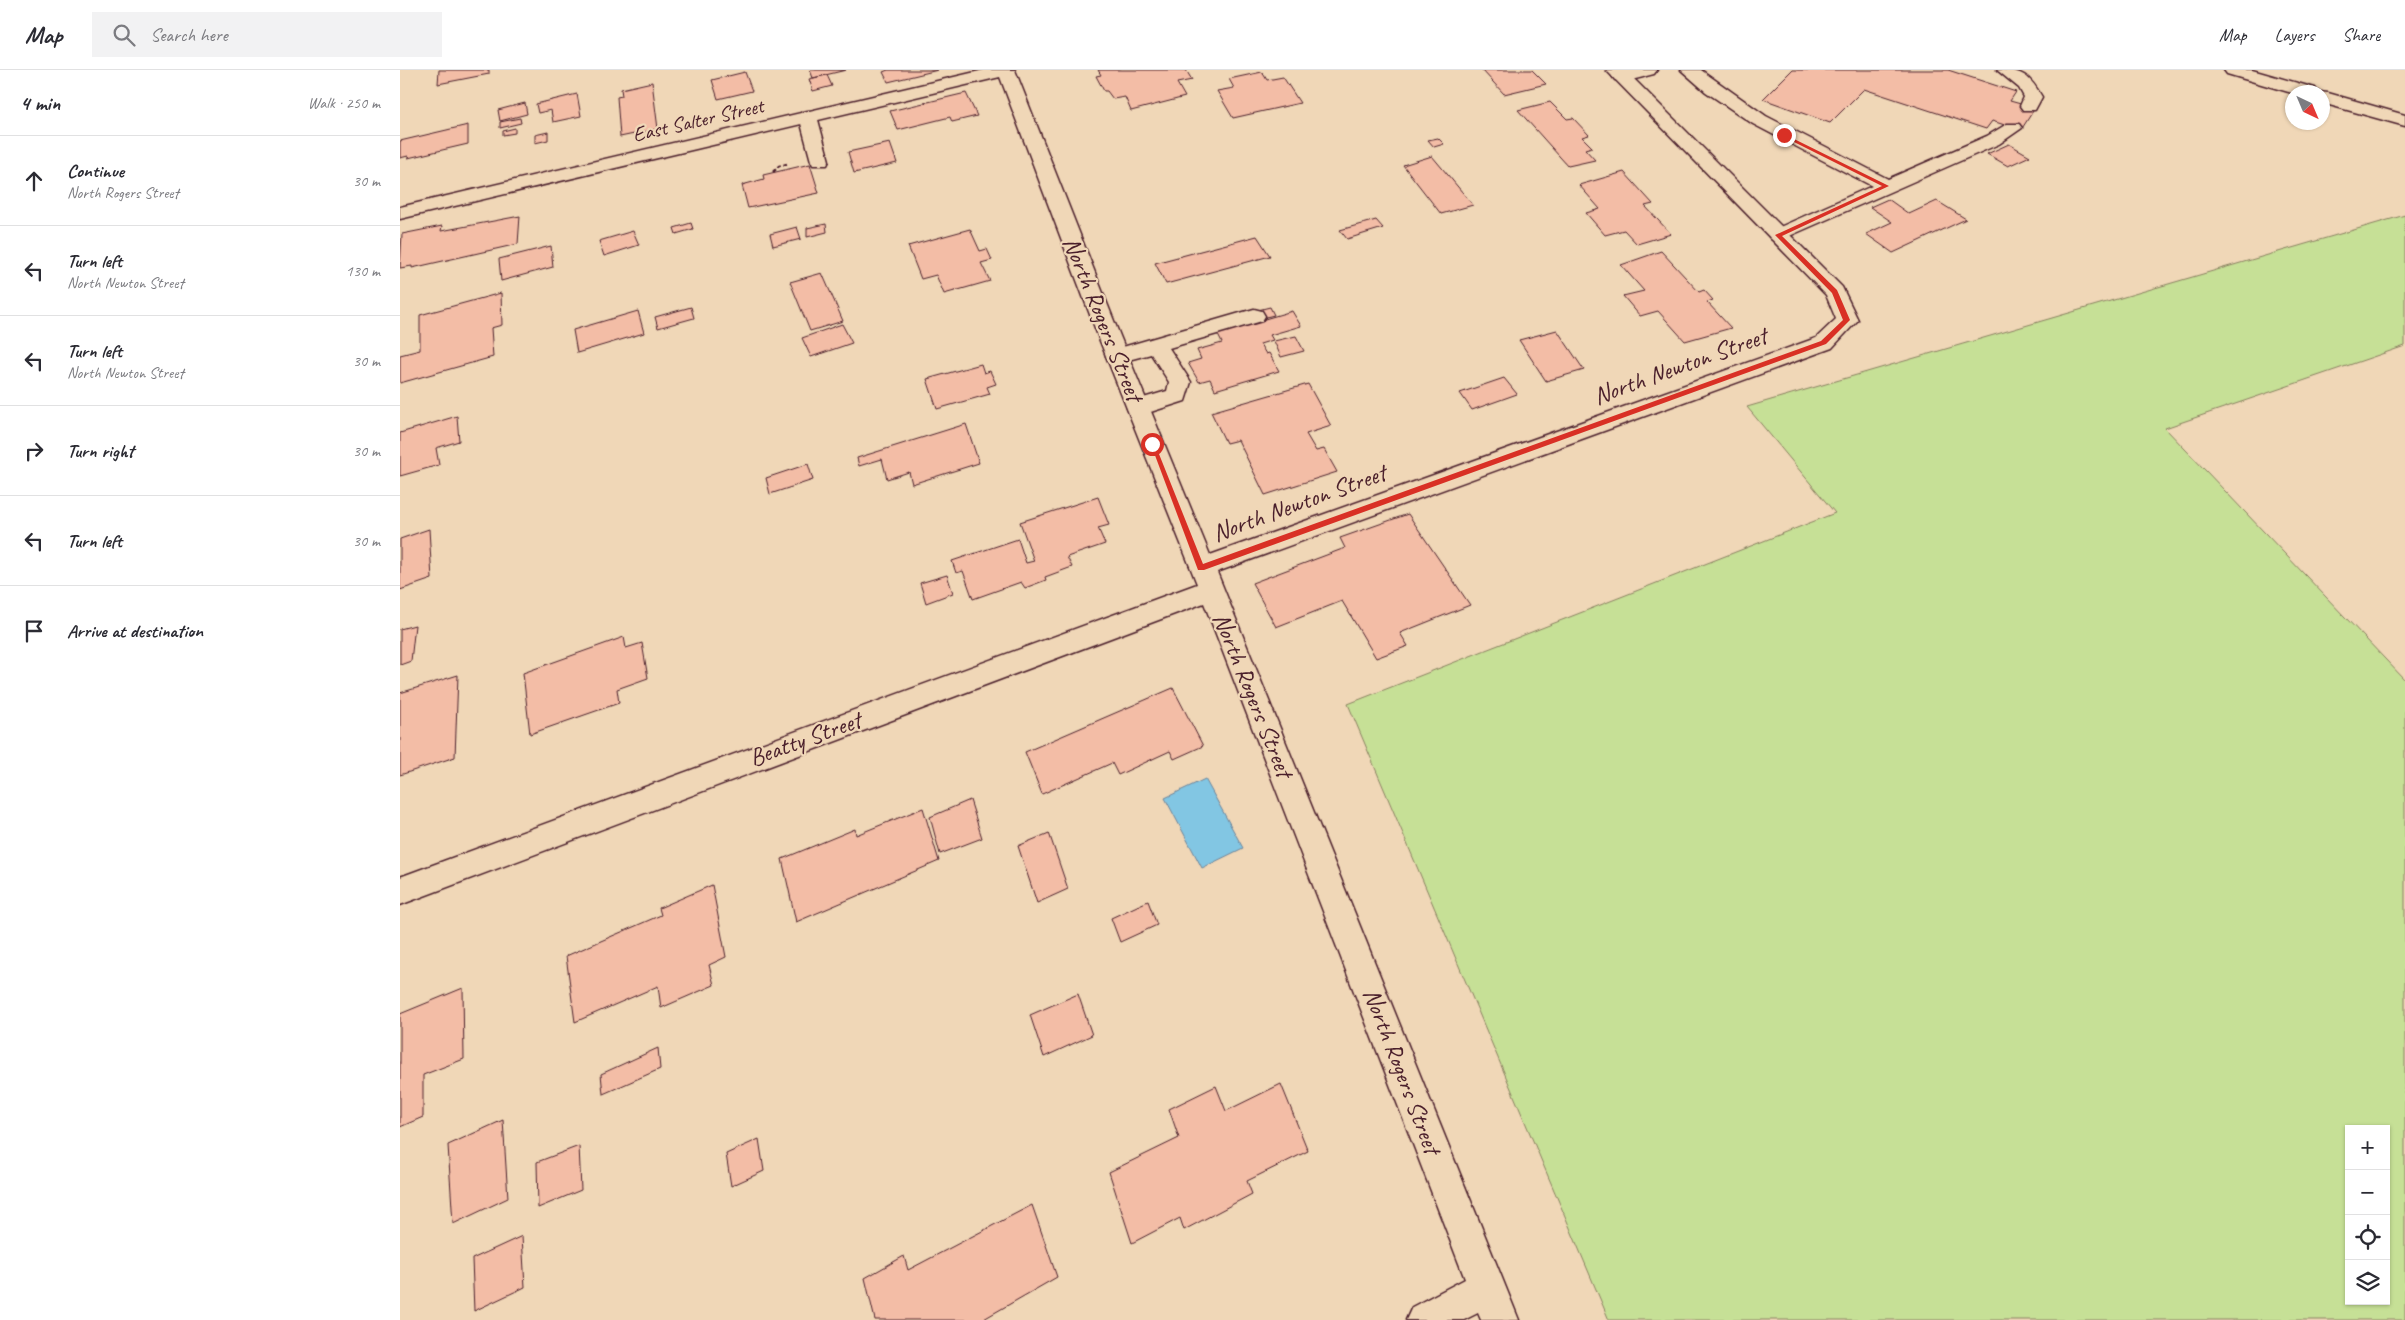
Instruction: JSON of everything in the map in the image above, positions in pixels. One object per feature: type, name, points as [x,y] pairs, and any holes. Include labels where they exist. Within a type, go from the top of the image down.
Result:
[{"type":"street","name":"East Salter Street","points":[[400,213],[1006,70]]},
{"type":"street","name":"North Rogers Street","points":[[1006,70],[1117,356],[1280,759],[1494,1304]]},
{"type":"street","points":[[1618,73],[1648,70]]},
{"type":"street","points":[[2006,70],[2031,91],[2033,97],[2029,106]]},
{"type":"street","points":[[2233,70],[2285,85]]},
{"type":"street","name":"North Newton Street","points":[[1206,579],[1824,343],[1846,320],[1835,292],[1684,137],[1618,73]]},
{"type":"street","points":[[1693,73],[1743,112],[1784,135],[1887,186]]},
{"type":"street","points":[[2330,99],[2405,121]]},
{"type":"street","points":[[808,116],[820,161]]},
{"type":"street","points":[[1778,235],[1993,140],[2013,128]]},
{"type":"street","points":[[1117,356],[1254,316]]},
{"type":"street","points":[[1138,408],[1177,396],[1180,382],[1156,344]]},
{"type":"street","name":"Beatty Street","points":[[400,891],[1206,579]]},
{"type":"street","points":[[1425,1320],[1494,1304]]},
{"type":"green space","points":[[2405,215],[2405,346],[2165,428],[2405,680],[2405,1320],[1609,1320],[1348,704],[1835,513],[1747,407]]},
{"type":"water","points":[[1205,779],[1243,848],[1202,868],[1165,798]]},
{"type":"building","points":[[439,70],[489,70],[489,74],[438,84]]},
{"type":"building","points":[[810,70],[846,70],[813,78]]},
{"type":"building","points":[[888,70],[938,70],[888,82],[883,72]]},
{"type":"building","points":[[1098,70],[1186,70],[1192,80],[1177,83],[1185,97],[1131,111],[1125,97],[1113,99],[1107,91],[1104,91],[1096,76],[1101,75]]},
{"type":"building","points":[[1482,70],[1532,70],[1546,84],[1504,94]]},
{"type":"building","points":[[1792,70],[1948,70],[2016,92],[2010,101],[2035,108],[2021,130],[1992,121],[1986,129],[1864,89],[1830,123],[1763,99]]},
{"type":"building","points":[[745,72],[752,91],[718,99],[712,80]]},
{"type":"building","points":[[1262,72],[1267,80],[1283,77],[1300,103],[1233,118],[1217,91],[1234,88],[1229,79]]},
{"type":"building","points":[[827,75],[832,86],[813,91],[809,79]]},
{"type":"building","points":[[652,82],[658,129],[620,137],[617,97],[622,96],[621,89]]},
{"type":"building","points":[[966,93],[977,116],[952,122],[950,117],[898,130],[890,111]]},
{"type":"building","points":[[577,94],[581,116],[553,122],[551,110],[538,113],[536,104]]},
{"type":"building","points":[[1550,102],[1567,119],[1573,118],[1589,135],[1582,137],[1592,147],[1585,149],[1595,160],[1568,166],[1518,110]]},
{"type":"building","points":[[525,103],[527,114],[500,121],[498,110]]},
{"type":"building","points":[[520,118],[521,123],[500,128],[500,122]]},
{"type":"building","points":[[468,125],[468,144],[408,158],[408,156],[400,158],[400,141]]},
{"type":"building","points":[[515,128],[515,133],[503,135],[503,131]]},
{"type":"building","points":[[548,132],[548,140],[535,143],[535,135]]},
{"type":"building","points":[[1438,138],[1444,144],[1434,147],[1428,140]]},
{"type":"building","points":[[890,143],[897,163],[854,173],[848,152]]},
{"type":"building","points":[[2009,144],[2030,156],[2008,166],[1987,154]]},
{"type":"building","points":[[1432,156],[1473,205],[1441,214],[1403,165]]},
{"type":"building","points":[[810,164],[819,193],[748,208],[742,185],[764,179],[763,175]]},
{"type":"building","points":[[1624,172],[1653,204],[1645,206],[1671,234],[1637,244],[1624,230],[1605,235],[1586,213],[1600,209],[1579,185]]},
{"type":"building","points":[[1888,199],[1909,214],[1937,201],[1966,219],[1893,253],[1866,234],[1892,222],[1870,207]]},
{"type":"building","points":[[520,216],[518,244],[412,268],[412,266],[400,268],[402,234],[442,226],[441,231]]},
{"type":"building","points":[[1376,220],[1383,228],[1347,239],[1340,230]]},
{"type":"building","points":[[691,223],[693,229],[676,234],[674,228]]},
{"type":"building","points":[[826,224],[827,232],[807,237],[807,228]]},
{"type":"building","points":[[797,227],[801,239],[773,246],[770,234]]},
{"type":"building","points":[[970,229],[980,251],[987,249],[992,260],[981,263],[990,281],[944,294],[936,275],[921,279],[908,246]]},
{"type":"building","points":[[633,231],[639,245],[604,256],[599,241]]},
{"type":"building","points":[[1257,236],[1270,256],[1166,284],[1155,263]]},
{"type":"building","points":[[551,246],[553,267],[501,281],[499,259]]},
{"type":"building","points":[[1661,251],[1699,292],[1704,290],[1713,300],[1707,302],[1731,328],[1685,341],[1658,311],[1640,316],[1623,296],[1644,291],[1621,265]]},
{"type":"building","points":[[822,273],[843,321],[810,331],[790,282]]},
{"type":"building","points":[[501,293],[502,325],[491,328],[493,357],[400,383],[400,355],[420,350],[420,315]]},
{"type":"building","points":[[691,307],[694,318],[658,328],[655,317]]},
{"type":"building","points":[[1270,307],[1274,315],[1258,319],[1254,311]]},
{"type":"building","points":[[638,311],[644,333],[577,353],[573,330]]},
{"type":"building","points":[[1292,311],[1301,326],[1270,335],[1273,340],[1260,344],[1266,354],[1269,353],[1279,371],[1215,390],[1210,379],[1199,382],[1188,363],[1201,359],[1197,350],[1222,343],[1217,333]]},
{"type":"building","points":[[842,324],[852,343],[811,357],[802,338]]},
{"type":"building","points":[[1557,330],[1584,370],[1546,381],[1519,340]]},
{"type":"building","points":[[1296,336],[1304,351],[1281,357],[1274,341]]},
{"type":"building","points":[[981,364],[984,373],[990,371],[996,384],[987,387],[990,394],[937,409],[927,379]]},
{"type":"building","points":[[1504,378],[1517,394],[1472,410],[1460,393]]},
{"type":"building","points":[[1308,384],[1331,426],[1306,434],[1316,451],[1324,449],[1337,472],[1265,495],[1238,440],[1226,443],[1211,412]]},
{"type":"building","points":[[457,416],[459,441],[436,448],[439,465],[400,476],[400,433]]},
{"type":"building","points":[[966,424],[979,463],[912,484],[909,472],[887,479],[882,459],[859,466],[857,458]]},
{"type":"building","points":[[808,464],[813,480],[770,494],[766,478]]},
{"type":"building","points":[[1098,497],[1109,525],[1098,528],[1105,544],[1067,557],[1072,567],[1045,577],[1046,580],[1025,588],[1021,582],[973,599],[963,571],[956,573],[952,561],[1018,539],[1026,563],[1034,561],[1020,522]]},
{"type":"building","points":[[1408,514],[1470,605],[1400,633],[1408,646],[1376,658],[1342,601],[1276,627],[1252,583],[1345,548],[1340,538]]},
{"type":"building","points":[[429,529],[432,579],[400,590],[400,539]]},
{"type":"building","points":[[947,575],[953,593],[926,603],[920,583]]},
{"type":"building","points":[[415,625],[411,661],[400,665],[400,629]]},
{"type":"building","points":[[624,637],[626,648],[642,643],[648,678],[617,689],[619,703],[530,734],[523,673]]},
{"type":"building","points":[[458,675],[455,757],[400,775],[400,693]]},
{"type":"building","points":[[1173,688],[1203,746],[1174,759],[1170,751],[1118,775],[1112,763],[1042,794],[1025,752]]},
{"type":"building","points":[[970,800],[982,838],[940,854],[930,817]]},
{"type":"building","points":[[923,808],[939,861],[796,922],[782,859],[855,829],[856,835]]},
{"type":"building","points":[[1049,833],[1068,889],[1037,903],[1018,846]]},
{"type":"building","points":[[712,885],[726,957],[709,965],[714,985],[661,1008],[658,986],[575,1022],[566,956],[661,915],[659,908]]},
{"type":"building","points":[[1148,901],[1157,925],[1120,942],[1111,918]]},
{"type":"building","points":[[463,988],[464,1059],[423,1075],[423,1117],[400,1127],[400,1014]]},
{"type":"building","points":[[1078,994],[1092,1035],[1044,1057],[1030,1015]]},
{"type":"building","points":[[658,1048],[660,1069],[603,1094],[601,1074]]},
{"type":"building","points":[[1281,1084],[1308,1151],[1247,1181],[1252,1194],[1184,1230],[1180,1218],[1132,1243],[1109,1172],[1179,1138],[1169,1109],[1216,1086],[1226,1111]]},
{"type":"building","points":[[503,1120],[508,1198],[453,1224],[448,1145]]},
{"type":"building","points":[[759,1139],[764,1171],[731,1186],[726,1154]]},
{"type":"building","points":[[579,1146],[581,1190],[538,1208],[537,1162]]},
{"type":"building","points":[[1032,1205],[1057,1277],[982,1320],[875,1320],[865,1278],[904,1256],[908,1270]]},
{"type":"building","points":[[522,1236],[525,1287],[474,1311],[472,1259]]},
{"type":"route","points":[[1152,444],[1201,568],[1824,343],[1846,320],[1835,292],[1778,235],[1887,186],[1784,135]]}]
